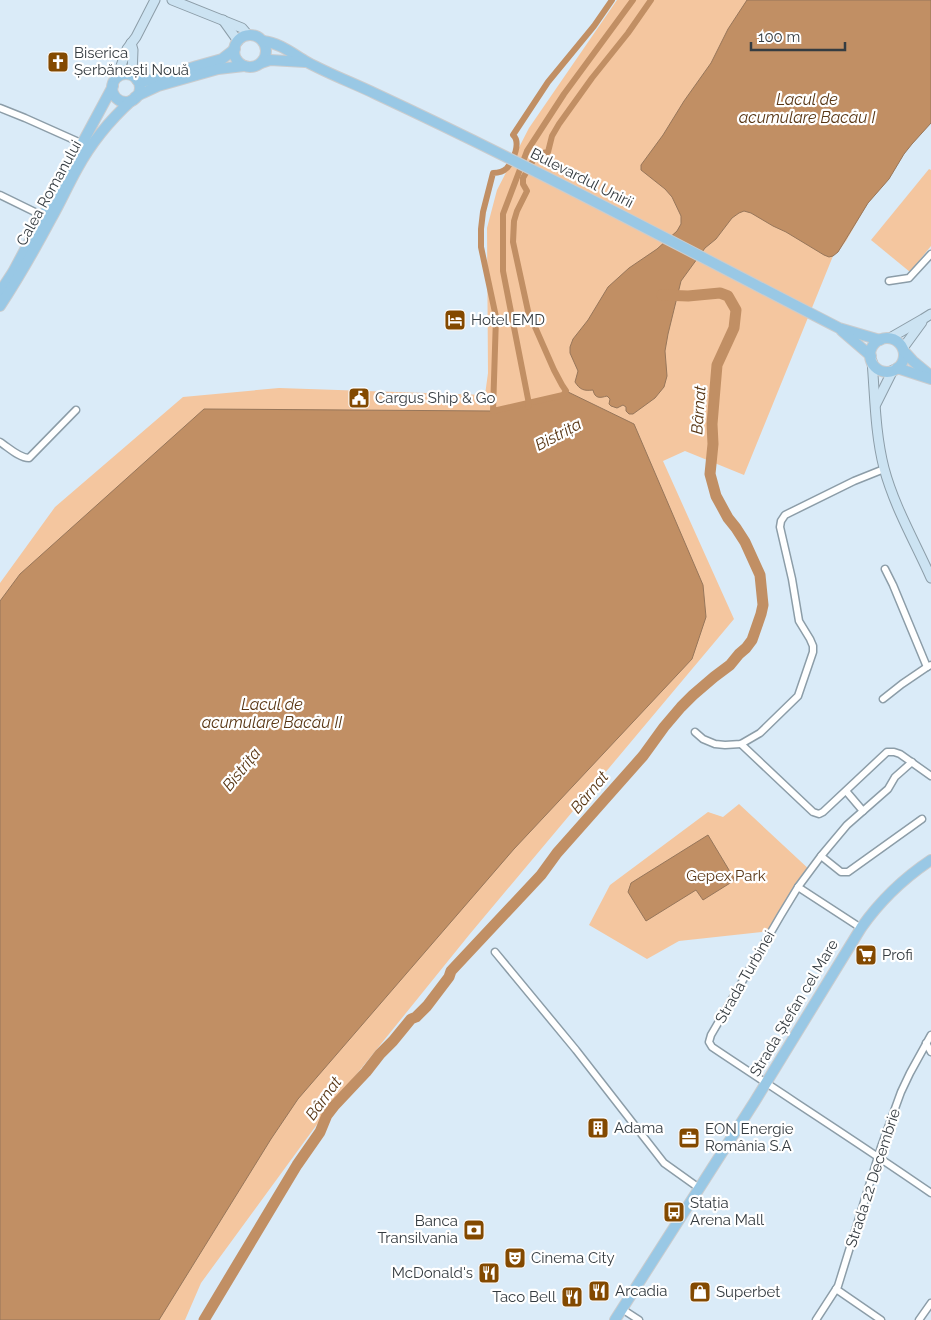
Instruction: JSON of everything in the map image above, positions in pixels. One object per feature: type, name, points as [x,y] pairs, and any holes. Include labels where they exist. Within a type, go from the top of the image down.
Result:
[{"type":"main road","name":"Calea Romanului","points":[[0,292],[85,145],[115,82],[124,55],[155,0]]},
{"type":"main road","points":[[172,0],[242,28],[248,35]]},
{"type":"main road","points":[[131,44],[135,78],[140,89],[134,99],[127,101],[118,99],[115,95],[115,82],[124,74],[135,78],[145,81],[222,59],[236,45],[241,38],[248,35],[254,35],[263,41],[266,50],[264,59],[261,62],[253,66],[244,66],[237,59],[236,45],[223,20]]},
{"type":"main road","name":"Bulevardul Unirii","points":[[263,41],[271,42],[284,48],[308,62],[448,127],[839,328],[885,339]]},
{"type":"main road","name":"Bulevardul Unirii","points":[[261,62],[270,60],[308,62]]},
{"type":"main road","name":"Calea Romanului","points":[[0,306],[19,277],[53,215],[77,168],[85,145],[143,92],[218,69],[244,66]]},
{"type":"main road","points":[[927,317],[875,344],[872,349],[871,358],[878,434],[884,469],[898,506],[931,578]]},
{"type":"main road","points":[[903,350],[927,317]]},
{"type":"main road","name":"Bulevardul Unirii","points":[[839,328],[871,358]]},
{"type":"main road","points":[[876,404],[895,369],[902,364],[904,358],[900,343],[895,340],[885,339]]},
{"type":"main road","points":[[903,350],[931,378]]},
{"type":"main road","points":[[871,358],[878,368],[883,371],[895,369],[931,378]]},
{"type":"main road","name":"Strada Ștefan cel Mare","points":[[616,1320],[766,1083],[861,928],[874,910],[897,886],[931,860]]},
{"type":"street","points":[[0,108],[85,145]]},
{"type":"street","points":[[0,195],[43,216]]},
{"type":"street","points":[[889,281],[910,278],[931,254]]},
{"type":"street","points":[[0,442],[25,458],[29,458],[76,410]]},
{"type":"street","points":[[695,732],[714,744],[741,744],[760,733],[798,696],[813,652],[813,646],[799,621],[780,527],[781,521],[785,515],[884,469]]},
{"type":"street","points":[[883,699],[929,666],[885,568]]},
{"type":"street","points":[[741,744],[813,812],[819,814],[887,752],[894,752],[931,776]]},
{"type":"street","name":"Strada Turbinei","points":[[766,1083],[712,1047],[709,1042],[711,1035],[798,887],[847,825],[888,789],[895,777],[912,762]]},
{"type":"street","points":[[846,791],[863,811]]},
{"type":"street","points":[[821,856],[841,872],[848,872],[922,819]]},
{"type":"street","points":[[798,887],[861,928]]},
{"type":"street","points":[[496,952],[576,1050],[664,1163],[699,1188]]},
{"type":"street","name":"Strada 22 Decembrie","points":[[816,1320],[836,1289],[903,1088],[931,1035]]},
{"type":"street","points":[[926,1043],[931,1052]]},
{"type":"street","points":[[766,1083],[931,1193]]},
{"type":"street","points":[[836,1289],[881,1320]]},
{"type":"street","points":[[919,1320],[931,1303]]},
{"type":"street","points":[[622,1309],[639,1320]]},
{"type":"green space","name":"Lacul de acumulare Bacău II","points":[[617,0],[931,0],[931,123],[904,154],[889,179],[868,203],[846,241],[833,256],[744,475],[685,451],[663,461],[734,619],[469,935],[326,1112],[201,1283],[185,1320],[0,1320],[0,583],[55,507],[183,397],[279,388],[485,395],[488,373],[487,228],[497,190],[529,128]]},
{"type":"green space","points":[[929,169],[931,170],[931,246],[910,272],[871,240]]},
{"type":"green space","name":"Gepex Park","points":[[739,804],[812,872],[772,931],[679,941],[647,959],[589,925],[610,885],[708,812],[723,817]]},
{"type":"water","name":"Lacul de acumulare Bacău I","points":[[747,0],[931,0],[931,123],[904,154],[889,179],[868,203],[838,252],[833,256],[824,255],[751,213],[744,211],[732,218],[716,239],[705,248],[681,281],[665,351],[667,376],[664,387],[655,398],[633,414],[629,414],[623,405],[617,408],[611,406],[609,404],[610,399],[607,396],[598,397],[593,390],[585,390],[579,387],[575,382],[578,371],[570,353],[570,347],[573,339],[588,320],[608,287],[629,268],[657,249],[677,231],[681,224],[681,216],[672,197],[641,170],[641,165],[711,63],[728,29]]},
{"type":"water","name":"Lacul de acumulare Bacău II","points":[[566,391],[634,424],[703,585],[706,617],[692,659],[514,849],[298,1099],[271,1139],[159,1320],[0,1320],[0,601],[20,574],[204,409],[493,411],[563,396]]},
{"type":"water","points":[[708,835],[735,880],[703,900],[696,890],[646,921],[628,892],[631,883]]},
{"type":"waterway","points":[[612,0],[594,26],[548,82],[513,135],[516,146],[510,165],[502,171],[493,173],[483,212],[481,229],[481,247],[496,317],[493,411],[563,395],[566,391],[554,370],[528,311],[513,242],[514,221],[527,191],[523,184],[523,178],[535,157],[538,154],[548,152],[552,136],[559,124],[651,0]]},
{"type":"waterway","points":[[528,407],[529,404],[503,271],[503,214],[527,151],[564,94],[633,0]]},
{"type":"waterway","name":"Bârnat","points":[[204,1320],[297,1165],[320,1132],[327,1115],[334,1106],[411,1019],[416,1017],[427,1006],[449,977],[451,971],[541,875],[557,853],[643,756],[681,707],[730,665],[752,640],[763,605],[760,575],[745,542],[728,518],[716,496],[710,474],[717,365],[734,328],[736,310],[728,296],[720,293],[688,296],[662,295]]},
{"type":"place","name":"Biserica Șerbănești Nouă","points":[[58,62]]},
{"type":"place","name":"Hotel EMD","points":[[455,320]]},
{"type":"place","name":"Cargus Ship & Go","points":[[359,398]]},
{"type":"place","name":"Profi","points":[[866,955]]},
{"type":"place","name":"Adama","points":[[598,1128]]},
{"type":"place","name":"EON Energie România S.A","points":[[689,1138]]},
{"type":"place","name":"Stația Arena Mall","points":[[674,1212]]},
{"type":"place","name":"Banca Transilvania","points":[[474,1230]]},
{"type":"place","name":"Cinema City","points":[[515,1258]]},
{"type":"place","name":"McDonald's","points":[[489,1273]]},
{"type":"place","name":"Arcadia","points":[[599,1291]]},
{"type":"place","name":"Superbet","points":[[700,1292]]},
{"type":"place","name":"Taco Bell","points":[[572,1297]]},
{"type":"water label","name":"Bistrița","points":[[558,434]]},
{"type":"water label","name":"Bistrița","points":[[241,769]]}]
